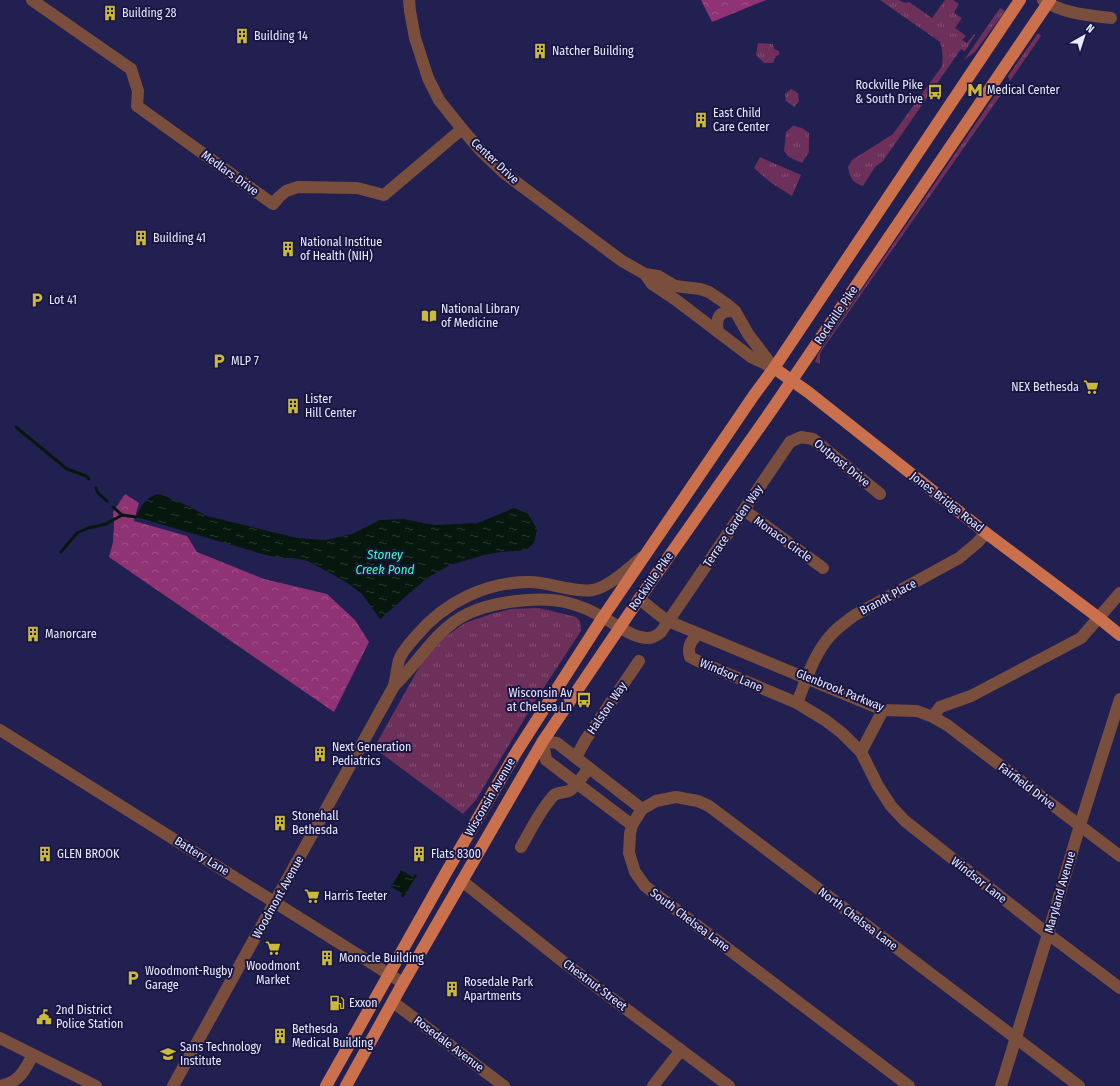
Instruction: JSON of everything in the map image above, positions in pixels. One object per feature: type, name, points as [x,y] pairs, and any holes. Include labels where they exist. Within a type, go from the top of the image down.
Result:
[{"type":"main road","name":"Rockville Pike","points":[[603,618],[754,395],[774,368],[1020,0]]},
{"type":"main road","name":"Rockville Pike","points":[[619,627],[791,380],[1047,1]]},
{"type":"main road","name":"Jones Bridge Road","points":[[774,368],[808,392],[986,533],[1120,635]]},
{"type":"main road","name":"Wisconsin Avenue","points":[[326,1086],[447,871],[517,751],[603,618]]},
{"type":"main road","name":"Wisconsin Avenue","points":[[346,1086],[403,983],[543,741],[619,627]]},
{"type":"main road","points":[[530,732],[543,741]]},
{"type":"main road","points":[[447,871],[462,881]]},
{"type":"street","name":"Medlars Drive","points":[[32,0],[131,69],[138,91],[137,106],[273,204],[286,191],[298,187],[357,188],[384,195],[462,129]]},
{"type":"street","name":"Center Drive","points":[[409,0],[415,38],[428,78],[439,100],[482,152],[504,173],[611,253],[645,274],[658,276],[676,286],[700,289],[721,299],[735,311],[748,334],[774,368]]},
{"type":"street","points":[[1047,1],[1058,9],[1073,13],[1111,18]]},
{"type":"street","name":"Center Drive","points":[[645,274],[652,284],[751,357],[774,368]]},
{"type":"street","points":[[689,310],[690,299],[700,289]]},
{"type":"street","points":[[718,332],[717,321],[722,313],[727,310],[735,311]]},
{"type":"street","name":"Outpost Drive","points":[[801,437],[813,439],[880,494]]},
{"type":"street","name":"Terrace Garden Way","points":[[668,621],[790,442],[801,437]]},
{"type":"street","name":"Monaco Circle","points":[[744,510],[823,568]]},
{"type":"street","name":"Brandt Place","points":[[808,678],[823,645],[843,624],[855,615],[959,558],[977,543],[986,533]]},
{"type":"street","name":"Woodmont Avenue","points":[[174,1086],[394,686],[400,659],[406,648],[420,631],[436,615],[455,602],[475,592],[513,583],[542,583],[581,590],[594,590],[616,580],[649,551]]},
{"type":"street","points":[[933,717],[940,707],[971,696],[1081,638],[1120,593]]},
{"type":"street","name":"Woodmont Avenue","points":[[394,686],[411,670],[430,643],[441,632],[466,614],[488,606],[533,599],[550,599],[579,606],[619,627]]},
{"type":"street","name":"Glenbrook Parkway","points":[[639,599],[651,607],[656,614],[668,621],[884,710],[917,711],[933,717]]},
{"type":"street","points":[[619,627],[627,632],[646,638],[654,637],[661,632],[668,621]]},
{"type":"street","name":"Windsor Lane","points":[[698,634],[690,644],[688,650],[690,657],[797,703],[825,720],[842,733],[861,752],[878,786],[891,806],[905,821],[1048,934],[1120,988]]},
{"type":"street","name":"Halston Way","points":[[576,757],[586,739],[639,661]]},
{"type":"street","points":[[797,703],[808,678]]},
{"type":"street","name":"Maryland Avenue","points":[[1001,1086],[1080,825],[1120,699]]},
{"type":"street","points":[[861,752],[884,710]]},
{"type":"street","name":"Fairfield Drive","points":[[933,717],[947,725],[1120,856]]},
{"type":"street","name":"Battery Lane","points":[[0,730],[403,983]]},
{"type":"street","points":[[543,741],[557,743],[576,757],[642,809],[632,826],[546,760],[543,741]]},
{"type":"street","points":[[521,847],[547,803],[556,793],[568,791],[577,783],[589,768]]},
{"type":"street","name":"North Chelsea Lane","points":[[642,809],[656,801],[676,797],[698,801],[709,806],[1079,1086]]},
{"type":"street","name":"South Chelsea Lane","points":[[632,826],[629,853],[635,872],[645,886],[909,1086]]},
{"type":"street","name":"Chestnut Street","points":[[462,881],[566,964],[729,1086]]},
{"type":"street","name":"Rosedale Avenue","points":[[393,1002],[504,1086]]},
{"type":"street","points":[[0,1038],[96,1086]]},
{"type":"street","points":[[653,1086],[681,1050]]},
{"type":"street","points":[[0,1086],[10,1084],[18,1078],[24,1071],[33,1055]]},
{"type":"green space","points":[[701,0],[766,0],[712,22]]},
{"type":"green space","points":[[880,0],[899,0],[905,3],[909,2],[932,18],[945,0],[953,0],[959,4],[954,13],[962,18],[955,28],[966,36],[962,40],[967,43],[974,34],[975,35],[965,51],[961,49],[883,161],[875,167],[863,186],[856,183],[851,177],[848,167],[852,160],[893,134],[942,66],[943,57],[940,42]]},
{"type":"green space","points":[[1000,8],[1005,11],[975,52],[964,60]]},
{"type":"green space","points":[[1038,33],[1041,36],[1010,81],[1008,76]]},
{"type":"green space","points":[[758,43],[773,44],[774,49],[779,51],[779,55],[776,56],[773,63],[764,63],[756,55]]},
{"type":"green space","points":[[1000,88],[1005,89],[822,350],[820,354],[820,364],[815,362],[818,354]]},
{"type":"green space","points":[[791,89],[798,93],[799,101],[794,107],[786,101],[785,94]]},
{"type":"green space","points":[[793,126],[802,128],[809,133],[809,152],[802,163],[789,157],[784,151],[786,132]]},
{"type":"green space","points":[[760,157],[801,175],[792,196],[770,182],[754,168]]},
{"type":"green space","points":[[125,494],[139,503],[134,521],[187,536],[197,552],[264,579],[327,594],[355,620],[369,642],[334,712],[109,557],[113,542],[113,512]]},
{"type":"green space","points":[[539,608],[576,617],[580,621],[581,631],[537,698],[476,800],[463,814],[374,748],[422,662],[433,647],[465,623],[511,609]]},
{"type":"water","name":"Stoney Creek Pond","points":[[160,494],[207,516],[297,538],[326,540],[352,534],[380,520],[404,519],[434,525],[478,523],[514,508],[528,514],[537,529],[534,543],[526,550],[484,555],[450,565],[427,578],[380,619],[362,594],[346,582],[308,561],[266,555],[136,517],[148,499]]},
{"type":"water","points":[[401,870],[413,877],[415,874],[417,875],[403,898],[401,896],[402,893],[391,887]]},
{"type":"waterway","points":[[16,427],[67,469],[86,476],[89,479]]},
{"type":"waterway","points":[[96,488],[98,493],[107,501]]},
{"type":"waterway","points":[[113,507],[122,515]]},
{"type":"waterway","points":[[61,552],[77,533],[88,528],[106,524],[122,515],[136,517]]},
{"type":"place","name":"Building 28","points":[[110,13]]},
{"type":"place","name":"Building 14","points":[[242,36]]},
{"type":"place","name":"Natcher Building","points":[[540,51]]},
{"type":"place","name":"Medical Center","points":[[975,90]]},
{"type":"place","name":"Rockville Pike & South Drive","points":[[935,92]]},
{"type":"place","name":"East Child Care Center","points":[[701,120]]},
{"type":"place","name":"Building 41","points":[[141,238]]},
{"type":"place","name":"National Institue of Health (NIH)","points":[[288,249]]},
{"type":"place","name":"Lot 41","points":[[37,300]]},
{"type":"place","name":"National Library of Medicine","points":[[429,316]]},
{"type":"place","name":"MLP 7","points":[[219,361]]},
{"type":"place","name":"NEX Bethesda","points":[[1091,387]]},
{"type":"place","name":"Lister Hill Center","points":[[293,406]]},
{"type":"place","name":"Manorcare","points":[[33,634]]},
{"type":"place","name":"Wisconsin Av at Chelsea Ln","points":[[584,700]]},
{"type":"place","name":"Next Generation Pediatrics","points":[[320,754]]},
{"type":"place","name":"Stonehall Bethesda","points":[[280,823]]},
{"type":"place","name":"GLEN BROOK","points":[[45,854]]},
{"type":"place","name":"Flats 8300","points":[[419,854]]},
{"type":"place","name":"Harris Teeter","points":[[312,896]]},
{"type":"place","name":"Woodmont Market","points":[[273,948]]},
{"type":"place","name":"Monocle Building","points":[[327,958]]},
{"type":"place","name":"Woodmont-Rugby Garage","points":[[133,978]]},
{"type":"place","name":"Rosedale Park Apartments","points":[[452,989]]},
{"type":"place","name":"Exxon","points":[[337,1003]]},
{"type":"place","name":"2nd District Police Station","points":[[44,1017]]},
{"type":"place","name":"Bethesda Medical Building","points":[[280,1036]]},
{"type":"place","name":"Sans Technology Institute","points":[[168,1054]]}]
